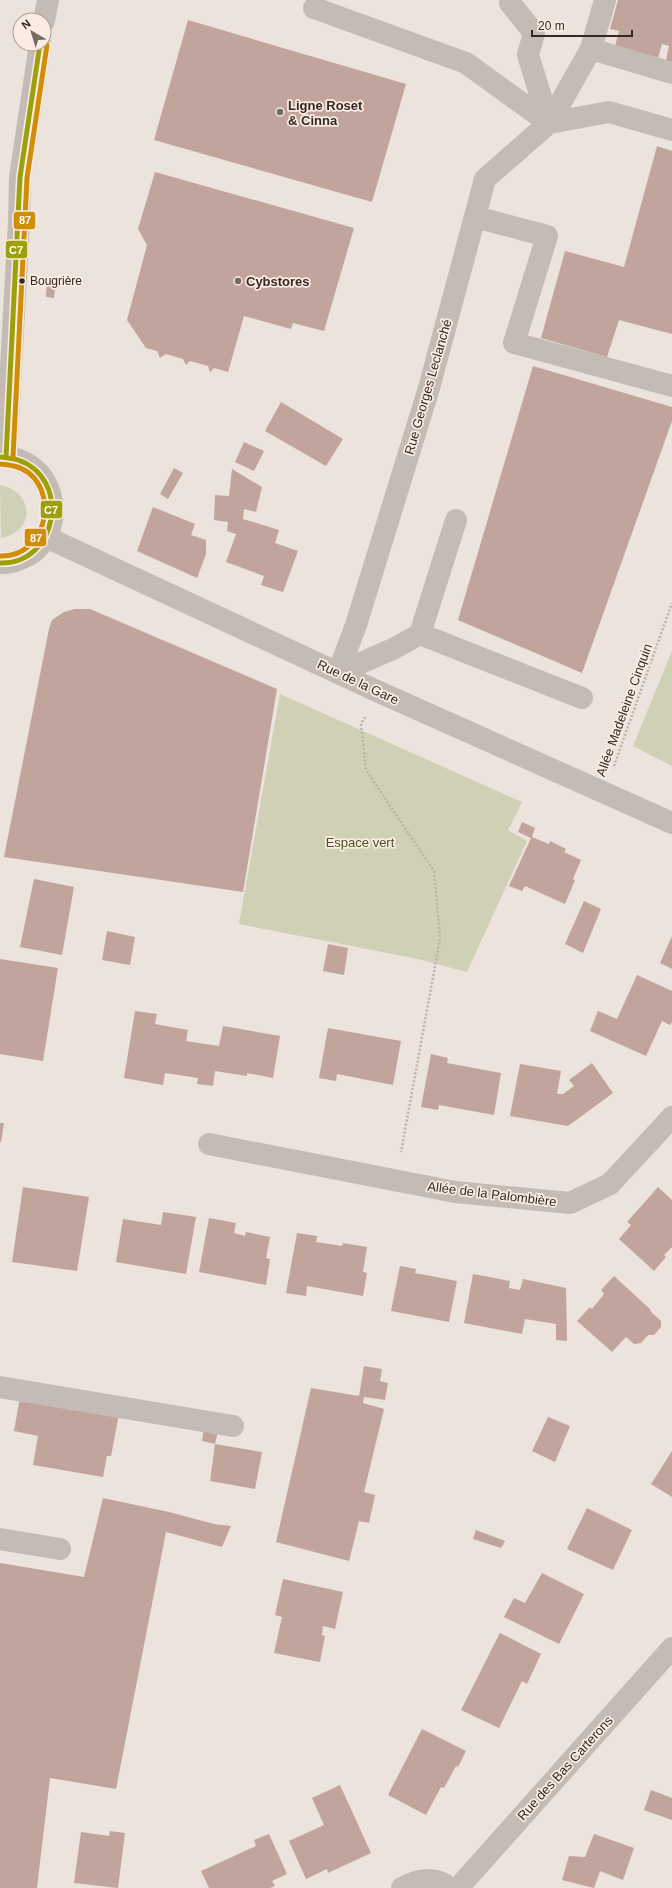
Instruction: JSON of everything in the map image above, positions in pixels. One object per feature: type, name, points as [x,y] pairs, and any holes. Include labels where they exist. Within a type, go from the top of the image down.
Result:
[{"type":"street","points":[[46,12],[48,0]]},
{"type":"street","points":[[511,0],[510,3],[534,33],[528,55],[550,123]]},
{"type":"street","points":[[550,123],[591,49],[605,0]]},
{"type":"street","points":[[314,8],[466,63],[550,123],[609,112],[672,130]]},
{"type":"street","points":[[591,49],[672,73]]},
{"type":"street","points":[[0,564],[21,559],[36,550],[46,537],[52,523],[54,507],[51,493],[44,479],[33,468],[20,460],[3,457],[19,222],[20,177],[39,52]]},
{"type":"street","name":"Rue Georges Leclanché","points":[[338,673],[356,625],[429,388],[485,179],[550,123]]},
{"type":"street","points":[[475,217],[547,236],[514,343],[672,386]]},
{"type":"street","points":[[338,673],[395,648],[420,634],[456,520]]},
{"type":"street","name":"Rue de la Gare","points":[[46,537],[379,692],[672,823]]},
{"type":"street","points":[[420,634],[582,698]]},
{"type":"street","name":"Allée de la Palombière","points":[[209,1144],[455,1192],[570,1203],[610,1184],[672,1117]]},
{"type":"street","points":[[0,1387],[233,1426]]},
{"type":"street","points":[[0,1539],[60,1549]]},
{"type":"street","name":"Rue des Bas Carterons","points":[[458,1888],[672,1648]]},
{"type":"street","points":[[402,1888],[414,1882],[425,1880],[438,1881],[450,1888]]},
{"type":"path","name":"Allée Madeleine Cinquin","points":[[605,794],[672,604]]},
{"type":"path","points":[[379,692],[361,724],[366,770],[434,871],[440,939],[396,1180]]},
{"type":"green space","points":[[1,485],[12,489],[20,496],[25,504],[26,512],[25,521],[20,528],[12,534],[1,538],[0,486]]},
{"type":"green space","points":[[672,651],[672,766],[633,746]]},
{"type":"green space","name":"Espace vert","points":[[280,694],[522,802],[508,830],[527,841],[467,972],[418,959],[239,924]]},
{"type":"building","points":[[618,0],[672,0],[672,62],[666,60],[669,46],[662,44],[658,58],[615,46],[619,31],[610,29]]},
{"type":"building","name":"Ligne Roset & Cinna","points":[[188,20],[406,84],[372,202],[154,140]]},
{"type":"building","points":[[657,146],[672,151],[672,334],[619,320],[607,357],[541,338],[565,251],[624,267]]},
{"type":"building","name":"Cybstores","points":[[155,172],[354,228],[324,331],[293,323],[291,329],[244,316],[228,372],[214,368],[210,372],[208,366],[190,361],[186,365],[183,359],[166,354],[160,358],[157,351],[146,348],[127,320],[147,245],[138,229]]},
{"type":"building","points":[[47,279],[56,279],[54,298],[46,297]]},
{"type":"building","points":[[533,366],[672,407],[672,421],[582,673],[458,620]]},
{"type":"building","points":[[281,402],[343,439],[326,466],[265,431]]},
{"type":"building","points":[[244,442],[264,451],[254,471],[235,462]]},
{"type":"building","points":[[174,468],[183,473],[168,499],[160,494]]},
{"type":"building","points":[[232,469],[262,487],[256,512],[244,509],[243,519],[279,530],[275,543],[298,551],[283,592],[261,585],[264,576],[226,562],[236,534],[227,531],[228,522],[214,520],[215,495],[229,496]]},
{"type":"building","points":[[153,507],[195,524],[191,535],[206,540],[206,554],[197,578],[137,551]]},
{"type":"building","points":[[75,609],[90,609],[277,689],[243,892],[4,857],[49,629],[52,620],[64,612]]},
{"type":"building","points":[[522,822],[535,828],[532,837],[549,844],[550,841],[566,849],[564,852],[581,860],[565,904],[525,886],[522,891],[509,886],[531,838],[518,832]]},
{"type":"building","points":[[34,879],[74,887],[62,955],[20,947]]},
{"type":"building","points":[[584,901],[601,909],[583,953],[565,944]]},
{"type":"building","points":[[107,931],[135,937],[130,965],[102,960]]},
{"type":"building","points":[[672,936],[672,969],[660,963]]},
{"type":"building","points":[[328,944],[348,948],[344,975],[323,971]]},
{"type":"building","points":[[0,959],[58,968],[43,1061],[0,1054]]},
{"type":"building","points":[[637,975],[672,991],[672,1022],[670,1025],[662,1021],[646,1056],[590,1031],[598,1011],[617,1019]]},
{"type":"building","points":[[135,1011],[157,1014],[155,1024],[188,1030],[186,1041],[219,1046],[223,1026],[280,1036],[273,1078],[247,1073],[247,1076],[215,1071],[213,1086],[197,1084],[198,1078],[165,1073],[163,1085],[124,1078]]},
{"type":"building","points":[[328,1028],[401,1041],[393,1085],[337,1074],[336,1081],[319,1078]]},
{"type":"building","points":[[431,1054],[448,1058],[447,1063],[501,1073],[494,1115],[439,1105],[438,1110],[421,1107]]},
{"type":"building","points":[[592,1063],[613,1093],[568,1126],[510,1116],[520,1064],[561,1071],[557,1094],[563,1094],[574,1086],[569,1080]]},
{"type":"building","points":[[0,1123],[4,1123],[1,1142],[0,1142]]},
{"type":"building","points":[[23,1187],[89,1197],[77,1271],[12,1262]]},
{"type":"building","points":[[658,1187],[672,1200],[672,1247],[664,1255],[666,1257],[654,1271],[619,1239],[631,1225],[627,1222]]},
{"type":"building","points":[[163,1212],[196,1217],[186,1274],[116,1262],[123,1219],[161,1225]]},
{"type":"building","points":[[209,1218],[236,1223],[234,1233],[245,1236],[246,1232],[270,1237],[266,1258],[270,1259],[266,1285],[199,1272]]},
{"type":"building","points":[[297,1233],[317,1236],[316,1242],[342,1246],[343,1243],[367,1247],[363,1272],[367,1273],[363,1296],[307,1286],[306,1296],[286,1293]]},
{"type":"building","points":[[400,1266],[416,1269],[415,1273],[457,1281],[449,1322],[391,1311]]},
{"type":"building","points":[[473,1274],[510,1281],[509,1288],[520,1290],[523,1279],[566,1288],[567,1341],[556,1340],[556,1324],[525,1319],[522,1334],[464,1323]]},
{"type":"building","points":[[614,1276],[651,1310],[650,1311],[661,1321],[661,1327],[654,1335],[648,1335],[641,1343],[634,1344],[626,1337],[612,1352],[577,1321],[590,1307],[592,1309],[604,1294],[601,1290]]},
{"type":"building","points":[[364,1366],[382,1369],[380,1381],[388,1383],[385,1400],[364,1397],[363,1403],[384,1409],[364,1492],[375,1495],[369,1523],[359,1521],[349,1561],[276,1542],[311,1388],[359,1396]]},
{"type":"building","points":[[20,1397],[119,1414],[111,1456],[107,1456],[103,1477],[33,1465],[38,1436],[14,1431]]},
{"type":"building","points":[[548,1417],[570,1426],[555,1462],[532,1451]]},
{"type":"building","points":[[204,1428],[218,1431],[215,1444],[202,1441]]},
{"type":"building","points":[[215,1444],[262,1452],[255,1489],[210,1481]]},
{"type":"building","points":[[672,1451],[672,1497],[651,1484]]},
{"type":"building","points":[[103,1498],[169,1512],[214,1524],[231,1526],[222,1547],[166,1532],[116,1789],[50,1778],[37,1888],[0,1888],[0,1563],[84,1577]]},
{"type":"building","points":[[587,1508],[632,1530],[613,1570],[567,1549]]},
{"type":"building","points":[[476,1530],[505,1541],[501,1548],[473,1539]]},
{"type":"building","points":[[542,1573],[584,1594],[559,1644],[504,1617],[514,1598],[525,1603]]},
{"type":"building","points":[[283,1579],[343,1592],[335,1629],[323,1626],[322,1635],[325,1636],[320,1662],[274,1653],[282,1617],[275,1615]]},
{"type":"building","points":[[500,1633],[541,1654],[527,1684],[522,1681],[499,1728],[461,1710]]},
{"type":"building","points":[[422,1729],[466,1751],[458,1767],[456,1766],[444,1788],[441,1787],[426,1815],[388,1795]]},
{"type":"building","points":[[340,1785],[371,1853],[328,1873],[327,1869],[306,1879],[289,1841],[324,1825],[312,1798]]},
{"type":"building","points":[[651,1790],[672,1798],[672,1820],[644,1810]]},
{"type":"building","points":[[110,1831],[125,1833],[118,1888],[74,1883],[81,1832],[109,1836]]},
{"type":"building","points":[[269,1834],[287,1874],[272,1881],[275,1886],[270,1888],[209,1888],[201,1871],[256,1846],[254,1840]]},
{"type":"building","points":[[594,1834],[634,1848],[623,1880],[600,1871],[594,1888],[562,1880],[569,1856],[585,1857]]},
{"type":"transit line","name":"C7","points":[[6,457],[20,177],[39,52]]},
{"type":"transit line","name":"87","points":[[13,457],[27,178],[46,52]]},
{"type":"transit line","name":"C7","points":[[0,457],[18,460],[35,470],[46,484],[51,501],[51,519],[45,536],[35,550],[20,560],[0,563]]},
{"type":"transit line","name":"87","points":[[0,464],[19,467],[29,473],[38,484],[44,497],[45,511],[42,525],[36,537],[27,548],[15,554],[0,556]]},
{"type":"place","name":"Ligne Roset & Cinna","points":[[280,112]]},
{"type":"place","name":"Bougrière","points":[[22,281]]},
{"type":"place","name":"Cybstores","points":[[238,281]]}]
